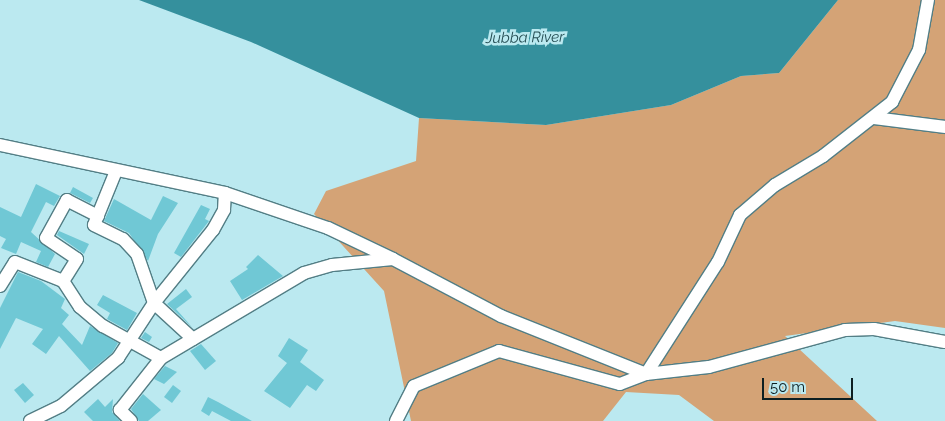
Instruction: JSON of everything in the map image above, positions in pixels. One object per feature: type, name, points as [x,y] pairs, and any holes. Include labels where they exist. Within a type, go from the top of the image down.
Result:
[{"type":"street","points":[[646,374],[718,262],[740,215],[775,185],[874,118],[892,102],[919,50],[928,0]]},
{"type":"street","points":[[874,118],[945,127]]},
{"type":"street","points":[[0,145],[225,193],[328,228],[501,316],[646,374]]},
{"type":"street","points":[[116,171],[94,224],[123,239],[142,260],[154,303],[193,339]]},
{"type":"street","points":[[30,421],[61,406],[118,358],[154,303],[213,230],[224,210],[225,193]]},
{"type":"street","points":[[63,281],[77,258],[46,238],[68,200],[98,216]]},
{"type":"street","points":[[132,421],[120,410],[161,358],[304,273],[332,265],[392,259]]},
{"type":"street","points":[[0,286],[15,262],[63,281],[80,307],[130,341],[161,358]]},
{"type":"street","points":[[396,421],[414,386],[499,351],[620,384],[646,374],[709,367],[845,330],[874,329],[945,342]]},
{"type":"shaded area","points":[[838,0],[945,0],[945,328],[895,321],[785,336],[877,421],[714,421],[679,395],[626,392],[603,421],[411,421],[384,291],[314,214],[326,191],[416,161],[419,118],[546,125],[671,105],[741,76],[779,73]]},
{"type":"water","name":"Jubba River","points":[[139,0],[838,0],[779,73],[741,76],[671,105],[546,125],[419,118],[251,42]]},
{"type":"building","points":[[36,184],[60,196],[54,206],[46,202],[31,232],[55,254],[48,267],[36,262],[41,251],[21,242],[16,254],[1,248],[6,239],[0,236],[0,207],[21,217]]},
{"type":"building","points":[[73,187],[93,198],[90,203],[70,193]]},
{"type":"building","points":[[163,196],[178,203],[158,234],[148,261],[129,233],[104,221],[114,199],[151,220]]},
{"type":"building","points":[[201,205],[210,209],[205,219],[209,221],[181,257],[174,253]]},
{"type":"building","points":[[59,231],[89,244],[84,254],[57,235]]},
{"type":"building","points":[[258,255],[283,276],[242,300],[230,281],[248,269],[246,267]]},
{"type":"building","points":[[18,272],[41,281],[65,299],[61,308],[69,315],[62,324],[82,345],[90,326],[118,343],[112,353],[90,371],[59,336],[46,354],[32,344],[43,329],[16,318],[0,349],[0,308]]},
{"type":"building","points":[[186,289],[192,297],[176,309],[192,327],[167,304]]},
{"type":"building","points":[[103,295],[137,313],[127,330],[107,319],[110,313],[97,305]]},
{"type":"building","points":[[145,332],[152,337],[149,342],[141,338]]},
{"type":"building","points":[[289,338],[308,350],[300,362],[324,380],[316,391],[307,385],[290,408],[264,391],[287,363],[278,356]]},
{"type":"building","points":[[201,344],[216,361],[205,370],[190,351]]},
{"type":"building","points":[[165,366],[177,372],[164,384],[154,379]]},
{"type":"building","points":[[23,383],[34,395],[25,403],[14,390]]},
{"type":"building","points":[[173,385],[181,391],[172,403],[164,397]]},
{"type":"building","points":[[143,394],[161,410],[148,421],[139,421],[131,409]]},
{"type":"building","points":[[208,397],[252,421],[231,421],[212,411],[209,416],[201,411]]},
{"type":"building","points":[[98,399],[105,407],[113,399],[112,412],[120,421],[93,421],[84,412]]}]
